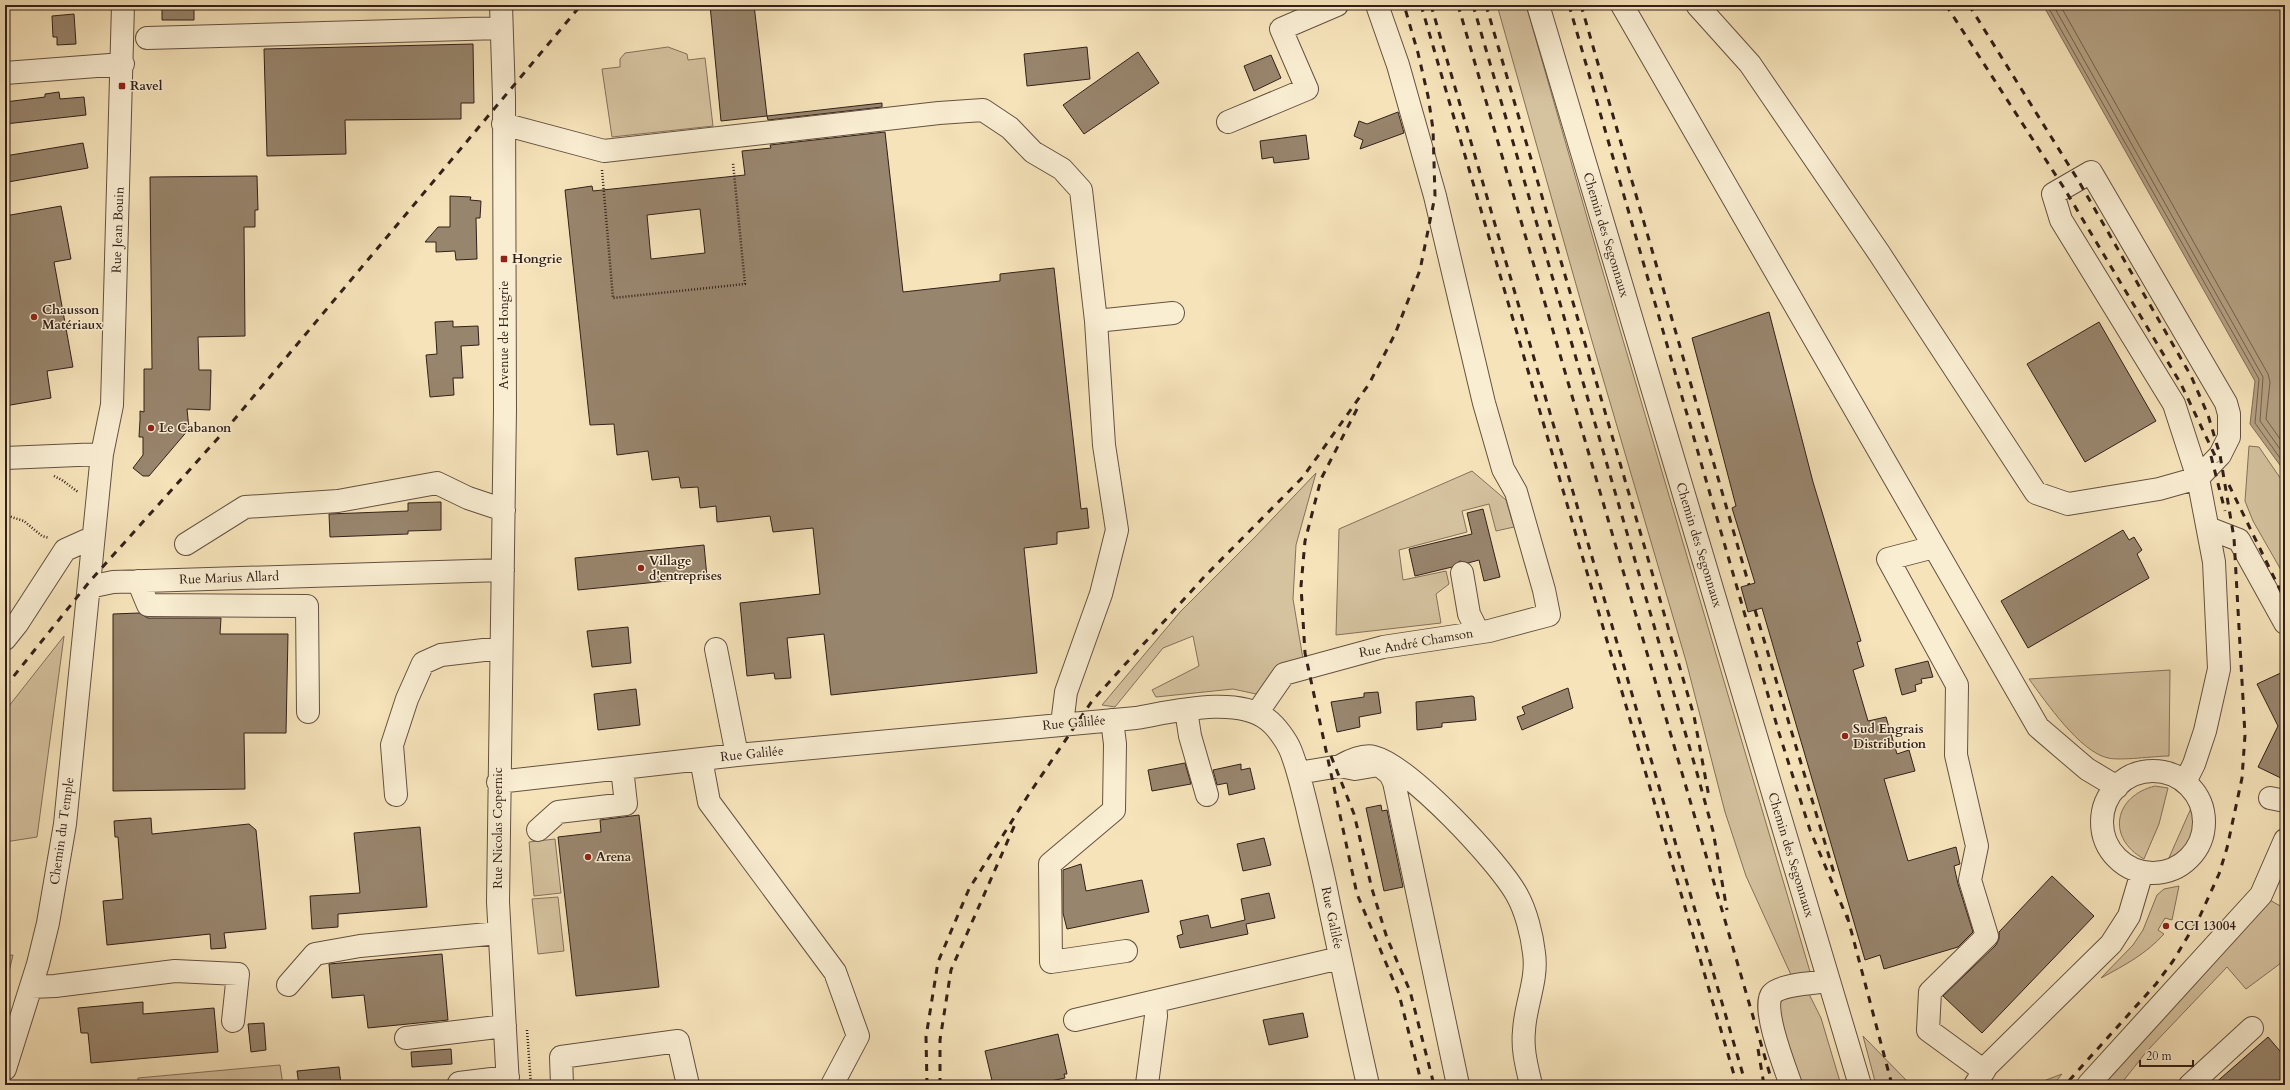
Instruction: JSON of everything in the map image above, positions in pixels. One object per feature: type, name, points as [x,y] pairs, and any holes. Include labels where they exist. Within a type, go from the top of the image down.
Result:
[{"type":"street","name":"Rue Jean Bouin","points":[[102,454],[112,405],[123,64],[123,5]]},
{"type":"street","name":"Avenue de Hongrie","points":[[501,5],[503,124],[503,570]]},
{"type":"street","points":[[1228,122],[1306,89],[1282,29],[1337,5]]},
{"type":"street","name":"Rue André Chamson","points":[[1257,713],[1284,674],[1383,647],[1478,632],[1549,615],[1544,590],[1516,492],[1503,470],[1484,403],[1435,196],[1418,141],[1398,66],[1377,5]]},
{"type":"street","name":"Chemin des Segonnaux","points":[[1538,5],[1860,1085]]},
{"type":"street","points":[[1622,5],[2038,727],[2087,769],[2117,787]]},
{"type":"street","points":[[1697,5],[1750,64],[1879,253],[2036,493],[2068,504],[2160,489],[2198,478],[2220,455],[2229,438],[2229,414],[2226,403],[2092,172],[2053,194],[2061,220],[2174,404],[2198,478],[2214,562],[2219,669],[2205,731],[2194,764],[2185,782]]},
{"type":"street","points":[[148,38],[501,28]]},
{"type":"street","points":[[5,73],[123,64]]},
{"type":"street","points":[[503,124],[604,151],[939,112],[983,110],[1010,128],[1033,152],[1062,169],[1081,190],[1096,321],[1104,445],[1117,530],[1101,594],[1066,692],[1062,724]]},
{"type":"street","points":[[1096,321],[1173,313]]},
{"type":"street","points":[[5,458],[102,454],[89,587]]},
{"type":"street","points":[[186,544],[245,507],[338,501],[437,483],[468,498],[504,510]]},
{"type":"street","points":[[2208,528],[2239,540],[2285,623]]},
{"type":"street","points":[[5,639],[17,624],[64,550],[85,541],[93,540]]},
{"type":"street","points":[[1934,547],[1888,560],[1957,685],[1956,755],[1977,846],[1970,880],[1987,936],[1930,992],[1928,1030],[1980,1078],[2111,944],[2130,916],[2142,872]]},
{"type":"street","name":"Rue Marius Allard","points":[[89,587],[99,583],[138,581],[503,570]]},
{"type":"street","name":"Rue Nicolas Copernic","points":[[503,570],[498,782],[499,933],[508,1081]]},
{"type":"street","points":[[1462,573],[1469,614],[1478,632]]},
{"type":"street","points":[[138,581],[148,605],[307,606],[308,712]]},
{"type":"street","name":"Chemin du Temple","points":[[5,1069],[9,1045],[31,987],[48,923],[65,824],[89,587]]},
{"type":"street","points":[[396,795],[392,745],[407,699],[423,663],[441,655],[501,648]]},
{"type":"street","points":[[716,649],[737,755]]},
{"type":"street","name":"Rue Galilée","points":[[498,782],[737,755],[1112,720],[1186,710],[1223,707],[1242,708],[1257,713],[1269,720],[1279,733],[1289,748],[1298,772],[1321,863],[1368,1085]]},
{"type":"street","points":[[1186,710],[1190,736],[1207,795]]},
{"type":"street","points":[[1112,720],[1115,744],[1114,810],[1050,864],[1051,962],[1126,951]]},
{"type":"street","points":[[1340,766],[1352,759],[1373,756],[1399,769],[1428,793],[1464,830],[1494,864],[1517,895],[1528,925],[1534,954],[1534,983],[1524,1030],[1523,1051],[1531,1085]]},
{"type":"street","points":[[701,759],[709,802],[836,972],[858,1036],[832,1085]]},
{"type":"street","points":[[1298,772],[1340,766],[1355,769],[1379,765],[1390,774],[1394,782],[1458,1085]]},
{"type":"street","points":[[538,830],[558,812],[626,804],[622,768]]},
{"type":"street","points":[[2158,771],[2172,775],[2185,782],[2197,795],[2204,812],[2204,829],[2198,846],[2188,860],[2174,869],[2158,873],[2142,872],[2128,866],[2116,856],[2105,836],[2103,814],[2108,800],[2117,787],[2129,778],[2142,772],[2158,771]]},
{"type":"street","points":[[2088,1085],[2261,896],[2285,840]]},
{"type":"street","points":[[288,984],[315,954],[360,946],[499,933]]},
{"type":"street","points":[[1075,1020],[1340,958]]},
{"type":"street","points":[[31,987],[55,986],[175,971],[238,974],[233,1022]]},
{"type":"street","points":[[1790,1085],[1769,1017],[1768,1005],[1772,994],[1782,988],[1829,981]]},
{"type":"street","points":[[1147,1084],[1156,1016],[1155,1002]]},
{"type":"street","points":[[406,1038],[504,1026]]},
{"type":"street","points":[[2190,1085],[2252,1028]]},
{"type":"street","points":[[562,1085],[561,1057],[678,1041],[688,1085]]},
{"type":"street","points":[[459,1085],[458,1083],[508,1081]]},
{"type":"path","points":[[604,151],[601,177],[613,298],[745,284],[733,163]]},
{"type":"path","points":[[47,474],[62,480],[80,494]]},
{"type":"path","points":[[5,515],[24,520],[42,536],[54,540]]},
{"type":"path","points":[[527,1029],[531,1085]]},
{"type":"shaded area","points":[[1497,5],[1526,5],[1599,259],[1811,975],[1792,977],[1746,876],[1725,812],[1686,661],[1592,341]]},
{"type":"shaded area","points":[[668,47],[687,54],[688,60],[705,58],[713,126],[612,137],[602,69],[620,67],[620,59],[625,53]]},
{"type":"shaded area","points":[[2249,446],[2259,447],[2285,485],[2285,577],[2253,521],[2245,501]]},
{"type":"shaded area","points":[[1472,471],[1506,500],[1514,527],[1496,531],[1489,504],[1462,511],[1467,532],[1399,550],[1403,580],[1446,571],[1449,584],[1436,594],[1441,623],[1336,635],[1339,529]]},
{"type":"shaded area","points":[[1316,473],[1296,545],[1293,599],[1303,659],[1267,680],[1256,694],[1233,689],[1156,697],[1152,690],[1199,666],[1193,636],[1163,648],[1115,707],[1102,705],[1180,612]]},
{"type":"shaded area","points":[[64,636],[37,837],[5,842],[5,711]]},
{"type":"shaded area","points":[[2170,670],[2169,756],[2138,758],[2113,759],[2097,754],[2086,746],[2064,725],[2029,679]]},
{"type":"shaded area","points":[[2155,786],[2168,788],[2159,824],[2144,859],[2132,850],[2124,840],[2120,829],[2120,818],[2123,808],[2131,799],[2141,791]]},
{"type":"shaded area","points":[[2192,806],[2194,824],[2192,839],[2183,850],[2168,860]]},
{"type":"shaded area","points":[[555,839],[561,893],[534,896],[529,842]]},
{"type":"shaded area","points":[[2179,886],[2172,920],[2165,918],[2158,930],[2164,934],[2150,947],[2127,964],[2101,978],[2133,945],[2143,930],[2157,895],[2164,889]]},
{"type":"shaded area","points":[[558,897],[564,951],[538,954],[532,899]]},
{"type":"shaded area","points":[[2268,899],[2282,907],[2285,900],[2285,960],[2246,989],[2227,967],[2147,1051],[2120,1085],[2097,1085]]},
{"type":"shaded area","points":[[13,955],[5,989],[5,956]]},
{"type":"shaded area","points":[[1807,990],[1821,1018],[1841,1085],[1800,1085],[1784,1031],[1779,1006],[1784,998]]},
{"type":"shaded area","points":[[1863,1036],[1911,1085],[1876,1085]]},
{"type":"shaded area","points":[[280,1065],[283,1085],[138,1085],[138,1078]]},
{"type":"shaded area","points":[[2062,1074],[2053,1085],[2033,1085]]},
{"type":"water","points":[[2043,5],[2285,5],[2285,472],[2250,424],[2255,381]]},
{"type":"building","points":[[162,5],[194,5],[194,20],[162,20]]},
{"type":"building","points":[[710,5],[754,5],[767,116],[721,121]]},
{"type":"building","points":[[74,14],[76,44],[57,45],[57,37],[53,37],[52,16]]},
{"type":"building","points":[[473,44],[474,103],[461,103],[461,119],[345,120],[346,154],[267,156],[264,49]]},
{"type":"building","points":[[1087,47],[1090,79],[1027,86],[1024,54]]},
{"type":"building","points":[[1138,52],[1159,83],[1084,134],[1063,105]]},
{"type":"building","points":[[1271,55],[1281,78],[1254,91],[1244,66]]},
{"type":"building","points":[[59,92],[60,99],[84,97],[86,115],[5,124],[5,102],[45,97],[45,94]]},
{"type":"building","points":[[882,103],[882,107],[768,120],[767,116]]},
{"type":"building","points":[[1398,112],[1404,133],[1360,149],[1363,140],[1354,136],[1359,121],[1367,124]]},
{"type":"building","points":[[885,132],[903,292],[1000,281],[1000,274],[1054,268],[1081,509],[1087,508],[1089,528],[1057,532],[1057,544],[1024,548],[1037,673],[831,695],[824,634],[787,638],[791,678],[775,679],[774,673],[747,676],[740,603],[820,594],[813,528],[773,532],[770,516],[717,522],[716,506],[700,508],[698,487],[681,488],[679,477],[652,480],[648,451],[617,455],[614,424],[590,425],[565,190],[592,186],[593,191],[745,175],[742,151],[771,148],[770,145]],"holes":[[[700,209],[705,253],[651,259],[647,215]]]},
{"type":"building","points":[[1306,135],[1309,159],[1274,163],[1273,157],[1262,159],[1260,141]]},
{"type":"building","points":[[83,143],[88,168],[8,182],[5,156]]},
{"type":"building","points":[[257,176],[258,210],[255,210],[255,227],[244,227],[245,336],[198,337],[199,370],[211,370],[210,410],[187,409],[189,429],[149,476],[143,476],[133,468],[143,455],[143,437],[139,437],[140,411],[144,412],[144,369],[152,369],[150,177]]},
{"type":"building","points":[[450,196],[471,197],[470,200],[481,201],[480,218],[476,218],[477,259],[456,260],[455,251],[436,252],[436,242],[425,242],[438,227],[450,227]]},
{"type":"building","name":"Chausson Matériaux","points":[[61,206],[71,259],[54,262],[73,367],[47,371],[51,398],[5,406],[5,216]]},
{"type":"building","name":"Sud Engrais Distribution","points":[[1769,312],[1813,482],[1861,641],[1857,642],[1864,666],[1853,670],[1868,721],[1886,717],[1897,754],[1909,750],[1915,771],[1884,779],[1908,861],[1956,847],[1960,864],[1954,866],[1973,932],[1958,947],[1884,969],[1880,955],[1865,960],[1762,608],[1748,612],[1741,587],[1755,583],[1732,508],[1736,506],[1692,338]]},
{"type":"building","points":[[453,321],[453,327],[478,326],[479,345],[461,346],[463,378],[453,378],[454,395],[430,397],[426,355],[437,354],[435,322]]},
{"type":"building","points":[[2099,322],[2156,421],[2085,462],[2027,364]]},
{"type":"building","points":[[441,502],[441,530],[408,531],[408,534],[330,537],[329,514],[408,511],[408,503]]},
{"type":"building","points":[[1483,509],[1500,577],[1484,581],[1479,560],[1468,563],[1460,561],[1452,567],[1415,576],[1409,549],[1472,534],[1467,513]]},
{"type":"building","points":[[2123,530],[2129,540],[2134,537],[2142,550],[2137,554],[2149,578],[2028,648],[2001,601]]},
{"type":"building","name":"Village d'entreprises","points":[[704,545],[707,577],[578,590],[575,558]]},
{"type":"building","points":[[139,613],[148,618],[221,618],[220,634],[288,634],[286,733],[244,733],[245,789],[113,791],[113,614]]},
{"type":"building","points":[[628,627],[631,663],[592,667],[587,631]]},
{"type":"building","points":[[1928,661],[1933,677],[1921,679],[1922,683],[1915,685],[1916,691],[1902,695],[1895,669]]},
{"type":"building","points":[[2285,671],[2285,780],[2258,767],[2278,726],[2257,684]]},
{"type":"building","points":[[1568,688],[1573,708],[1522,730],[1517,717],[1525,714],[1522,707]]},
{"type":"building","points":[[636,689],[640,725],[598,730],[594,694]]},
{"type":"building","points":[[1378,692],[1381,713],[1359,717],[1360,727],[1337,732],[1331,702],[1364,697],[1364,693]]},
{"type":"building","points":[[1474,697],[1476,720],[1442,723],[1442,727],[1417,730],[1416,702]]},
{"type":"building","points":[[1185,763],[1191,784],[1152,791],[1148,770]]},
{"type":"building","points":[[1241,764],[1241,770],[1250,768],[1255,789],[1229,795],[1227,783],[1217,785],[1213,770]]},
{"type":"building","points":[[1381,805],[1382,811],[1387,810],[1403,887],[1384,891],[1366,808]]},
{"type":"building","points":[[639,815],[659,987],[576,996],[558,837],[601,832],[600,820]]},
{"type":"building","points":[[151,818],[152,834],[249,824],[256,830],[266,929],[224,933],[226,948],[211,949],[210,934],[107,945],[103,901],[123,899],[118,837],[115,837],[114,821]]},
{"type":"building","points":[[420,827],[427,907],[338,914],[338,927],[312,929],[310,896],[360,893],[354,833]]},
{"type":"building","points":[[1264,838],[1271,865],[1243,871],[1237,844]]},
{"type":"building","points":[[1081,864],[1086,891],[1142,880],[1149,912],[1067,929],[1063,913],[1063,870]]},
{"type":"building","points":[[2052,876],[2094,916],[1982,1033],[1943,996],[1996,945],[1999,939],[1999,932]]},
{"type":"building","points":[[1269,893],[1275,918],[1246,924],[1248,934],[1180,948],[1177,936],[1183,934],[1180,921],[1208,915],[1211,928],[1245,920],[1241,899]]},
{"type":"building","points":[[442,954],[448,1020],[368,1028],[364,995],[332,998],[329,964]]},
{"type":"building","points":[[143,1002],[143,1014],[214,1008],[218,1052],[91,1063],[88,1033],[81,1033],[78,1008]]},
{"type":"building","points":[[1303,1013],[1308,1037],[1269,1045],[1263,1020]]},
{"type":"building","points":[[264,1023],[266,1050],[251,1052],[248,1024]]},
{"type":"building","points":[[1058,1034],[1067,1074],[1064,1074],[1065,1078],[1032,1085],[993,1085],[985,1051]]},
{"type":"building","points":[[2268,1037],[2285,1057],[2285,1085],[2213,1085]]},
{"type":"building","points":[[451,1049],[452,1064],[412,1067],[411,1052]]},
{"type":"building","points":[[339,1067],[341,1085],[299,1085],[297,1071]]},
{"type":"railway","points":[[5,687],[90,581],[228,427],[581,5]]},
{"type":"railway","points":[[927,1085],[926,1037],[938,962],[969,889],[1029,794],[1092,701],[1205,576],[1303,477],[1369,384],[1395,334],[1420,270],[1435,196],[1433,129],[1428,96],[1418,53],[1404,5]]},
{"type":"railway","points":[[1421,5],[1737,1085]]},
{"type":"railway","points":[[1431,5],[1746,1085]]},
{"type":"railway","points":[[1458,5],[1773,1085]]},
{"type":"railway","points":[[1473,5],[1697,773],[1713,831],[1727,910]]},
{"type":"railway","points":[[1486,5],[1694,716],[1709,797]]},
{"type":"railway","points":[[1569,5],[1779,733],[1810,830],[1848,920]]},
{"type":"railway","points":[[1581,5],[1749,585]]},
{"type":"railway","points":[[1946,5],[2064,188],[2159,347],[2181,384],[2218,462]]},
{"type":"railway","points":[[1969,5],[2078,180],[2191,376],[2208,415],[2220,455],[2234,538],[2245,735],[2242,778],[2227,848],[2219,874],[2200,916],[2173,961],[2156,984],[2065,1085]]},
{"type":"railway","points":[[1357,409],[1321,479],[1305,541],[1301,586],[1305,653],[1357,894],[1399,994],[1422,1085]]},
{"type":"railway","points":[[2211,456],[2225,511]]},
{"type":"railway","points":[[2229,485],[2285,600]]},
{"type":"railway","points":[[1755,610],[1834,873]]},
{"type":"railway","points":[[1331,756],[1354,814],[1372,889],[1387,938],[1410,991],[1434,1085]]},
{"type":"railway","points":[[940,1085],[940,1040],[951,970],[1016,822]]},
{"type":"railway","points":[[1847,915],[1892,1085]]},
{"type":"railway","points":[[1758,1049],[1764,1085]]},
{"type":"place","name":"Ravel","points":[[122,86]]},
{"type":"place","name":"Hongrie","points":[[504,259]]},
{"type":"place","name":"Chausson Matériaux","points":[[34,317]]},
{"type":"place","name":"Le Cabanon","points":[[151,428]]},
{"type":"place","name":"Village d'entreprises","points":[[641,568]]},
{"type":"place","name":"Sud Engrais Distribution","points":[[1845,736]]},
{"type":"place","name":"Arena","points":[[588,857]]},
{"type":"place","name":"CCI 13004","points":[[2166,926]]}]
